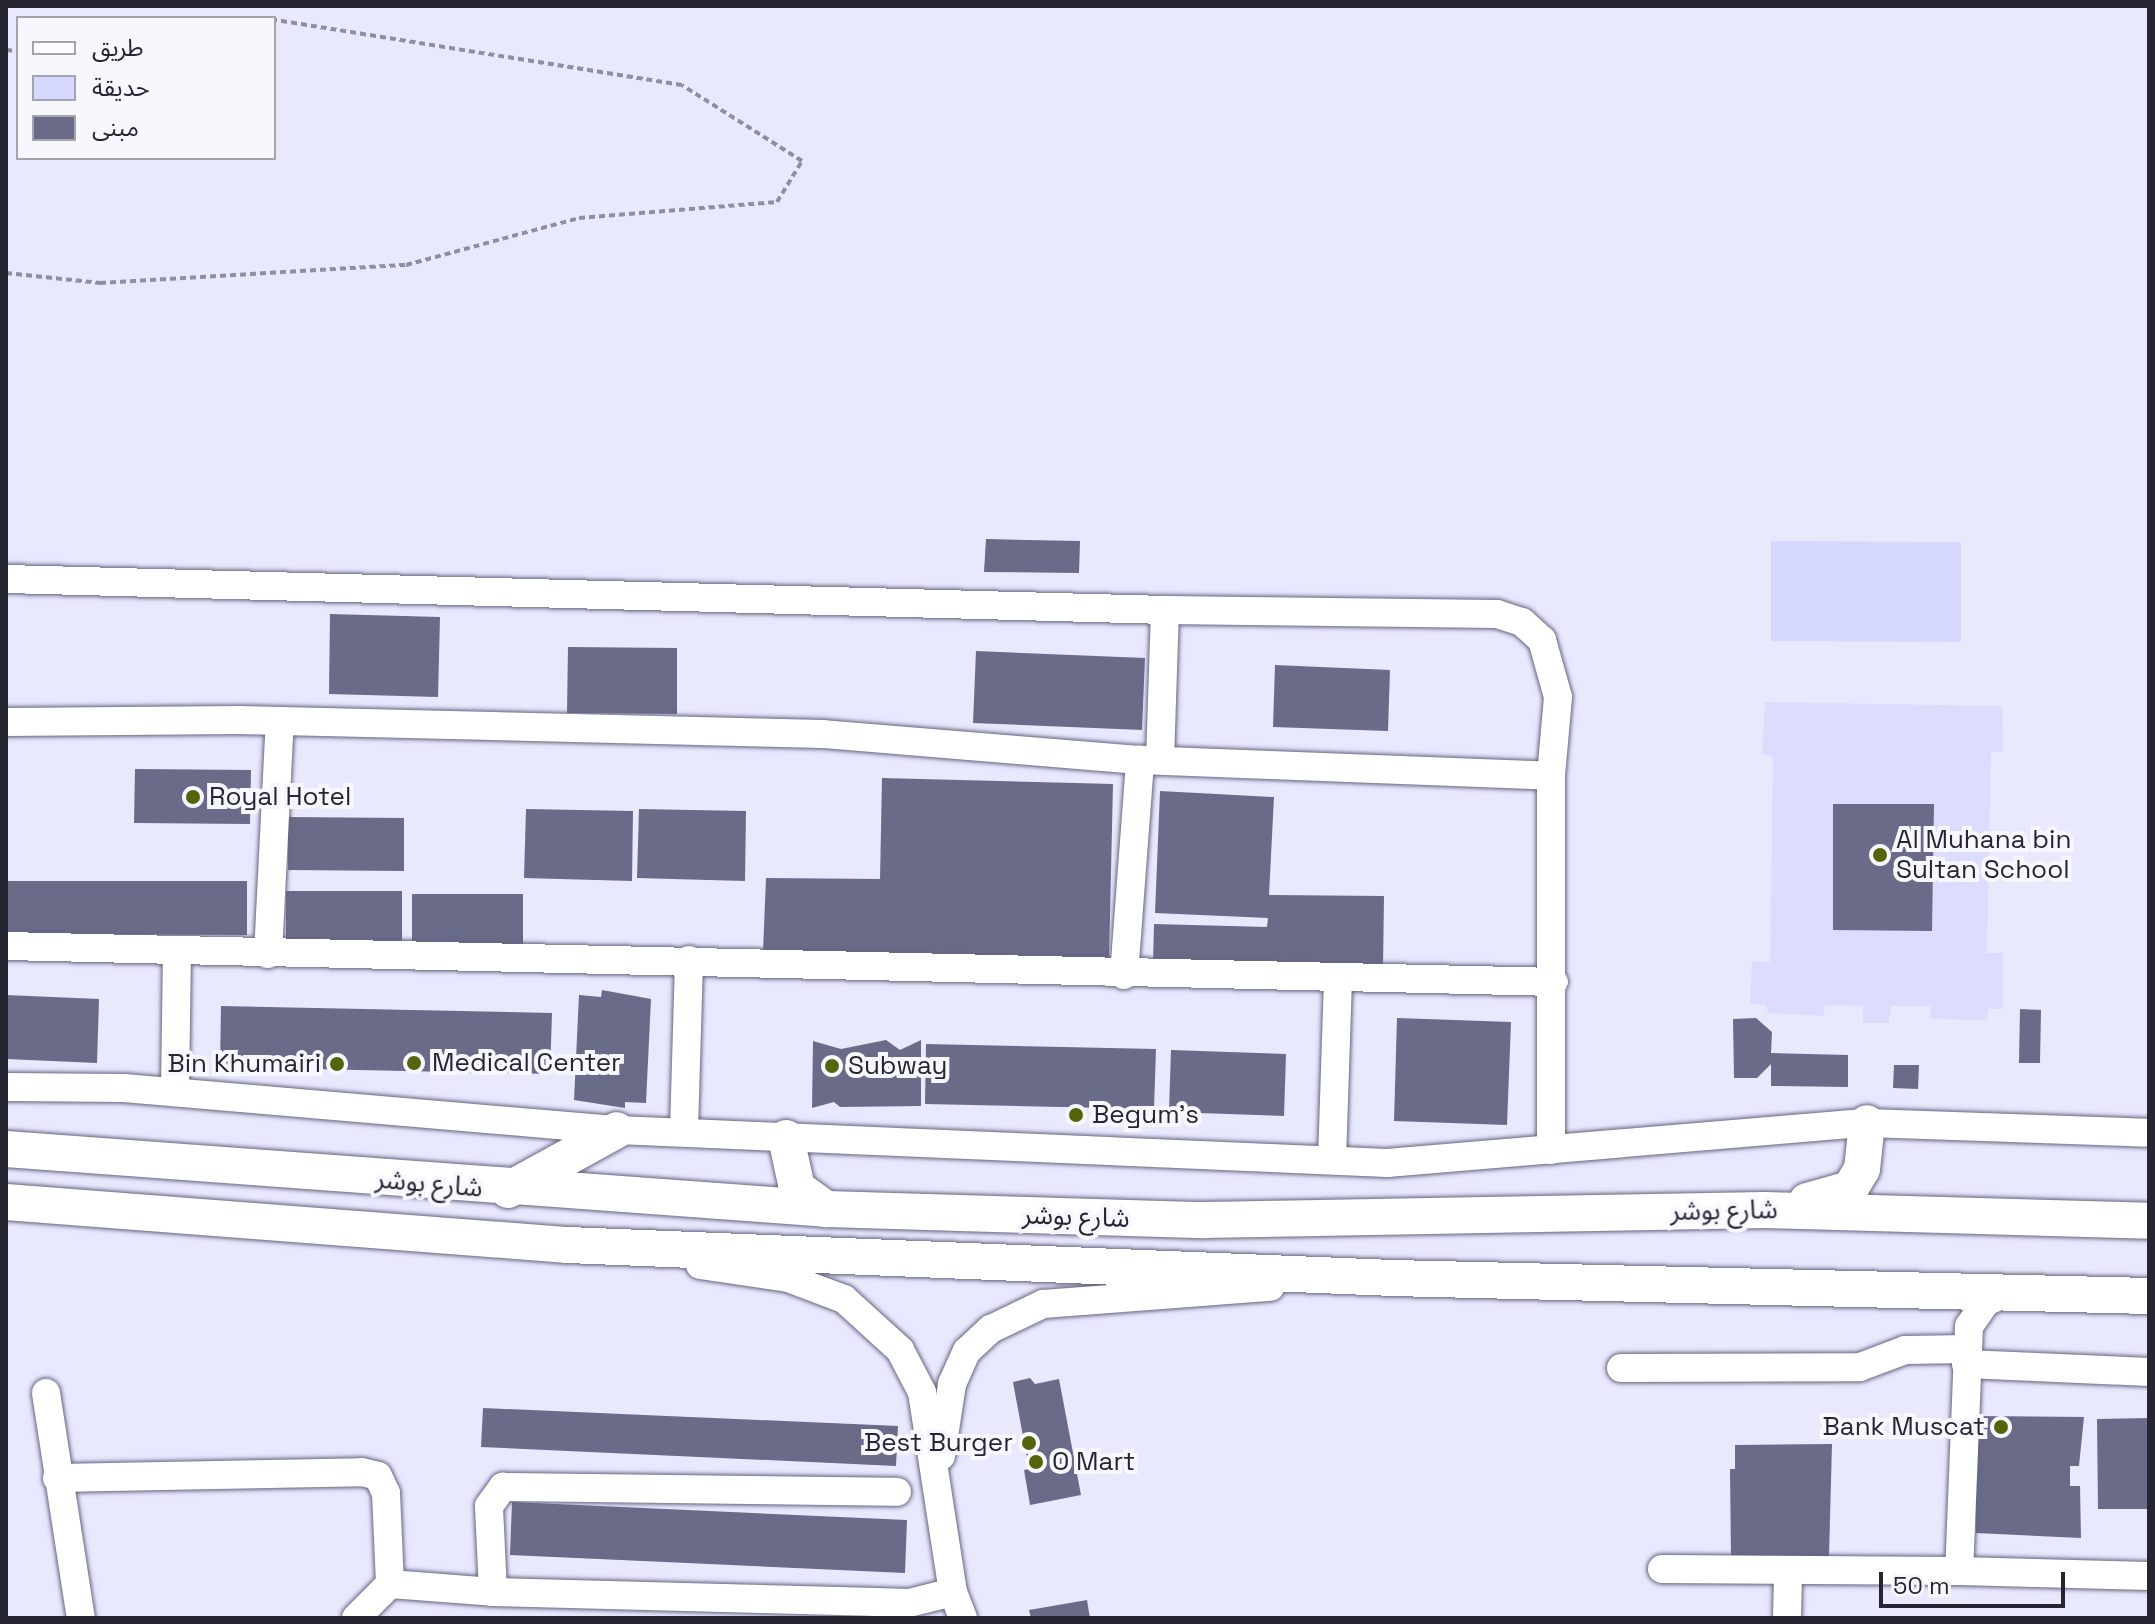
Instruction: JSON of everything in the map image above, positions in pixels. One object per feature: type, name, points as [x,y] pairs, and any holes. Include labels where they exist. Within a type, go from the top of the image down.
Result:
[{"type":"main road","points":[[1764,1210],[1850,1189],[1862,1169],[1867,1123]]},
{"type":"main road","points":[[508,1190],[617,1130]]},
{"type":"main road","points":[[6,1132],[23,1134],[55,1154]]},
{"type":"main road","points":[[786,1138],[797,1188],[826,1209]]},
{"type":"main road","name":"شارع بوشر","points":[[6,1149],[508,1190],[826,1209],[1204,1220],[1764,1210],[2149,1221]]},
{"type":"main road","name":"شارع بوشر","points":[[6,1202],[262,1225],[568,1245],[1392,1278],[2149,1296]]},
{"type":"main road","points":[[6,1227],[262,1225]]},
{"type":"street","points":[[6,579],[1165,610],[1497,614],[1522,622],[1542,640],[1554,668],[1558,697],[1551,776],[1554,982],[1551,1150]]},
{"type":"street","points":[[1124,975],[1165,610]]},
{"type":"street","points":[[6,722],[280,721],[823,734],[1150,759],[1551,776]]},
{"type":"street","points":[[268,954],[280,721]]},
{"type":"street","points":[[6,946],[268,954],[689,960],[1124,975],[1554,982]]},
{"type":"street","points":[[175,1092],[177,951]]},
{"type":"street","points":[[684,1130],[689,960]]},
{"type":"street","points":[[1332,1160],[1338,979]]},
{"type":"street","points":[[6,1087],[175,1092],[617,1130],[684,1130],[786,1138],[1387,1163],[1867,1123],[2149,1133]]},
{"type":"street","points":[[390,1584],[493,1592],[958,1605],[938,1476],[914,1371],[880,1327],[844,1299],[788,1278],[568,1245]]},
{"type":"street","points":[[938,1476],[952,1384],[967,1351],[991,1329],[1043,1304],[1392,1278]]},
{"type":"street","points":[[1919,1291],[1950,1300],[1967,1346]]},
{"type":"street","points":[[1959,1571],[1967,1346],[1986,1302],[2006,1293]]},
{"type":"street","points":[[1621,1368],[1860,1367],[1905,1350],[1967,1346],[2149,1372]]},
{"type":"street","points":[[46,1393],[81,1618]]},
{"type":"street","points":[[57,1478],[362,1472],[378,1476],[386,1493],[390,1584],[356,1618]]},
{"type":"street","points":[[493,1592],[489,1506],[503,1487],[897,1492]]},
{"type":"street","points":[[1662,1569],[2149,1576]]},
{"type":"street","points":[[1787,1618],[1788,1573]]},
{"type":"path","points":[[6,273],[100,283],[406,265],[579,218],[777,202],[802,161],[682,85],[276,20]]},
{"type":"shaded area","name":"Al Muhana bin Sultan School","points":[[1765,702],[2002,706],[2003,751],[1991,752],[1987,953],[2003,953],[2003,1009],[1988,1009],[1987,1020],[1931,1019],[1930,1006],[1891,1006],[1889,1023],[1863,1023],[1863,1006],[1825,1005],[1824,1016],[1768,1013],[1766,1005],[1750,1003],[1752,961],[1770,962],[1773,757],[1762,754]]},
{"type":"green space","points":[[1771,541],[1961,542],[1961,642],[1771,641]]},
{"type":"building","points":[[986,539],[1080,541],[1079,573],[984,572]]},
{"type":"building","points":[[330,614],[440,617],[438,697],[329,694]]},
{"type":"building","points":[[568,647],[677,648],[677,714],[567,713]]},
{"type":"building","points":[[976,651],[1145,658],[1142,730],[973,723]]},
{"type":"building","points":[[1275,665],[1390,670],[1388,731],[1273,727]]},
{"type":"building","name":"Royal Hotel","points":[[135,769],[251,770],[250,824],[134,823]]},
{"type":"building","points":[[882,778],[1113,784],[1109,960],[763,951],[766,878],[880,879]]},
{"type":"building","points":[[1160,791],[1274,797],[1269,895],[1384,896],[1383,968],[1153,964],[1154,924],[1267,927],[1268,918],[1155,913]]},
{"type":"building","points":[[1833,804],[1934,804],[1932,931],[1833,930]]},
{"type":"building","points":[[526,809],[633,811],[632,881],[524,878]]},
{"type":"building","points":[[639,809],[746,811],[745,881],[637,878]]},
{"type":"building","points":[[288,817],[404,818],[404,871],[288,870]]},
{"type":"building","points":[[6,881],[247,881],[247,935],[6,934]]},
{"type":"building","points":[[286,891],[402,891],[402,945],[286,944]]},
{"type":"building","points":[[412,894],[523,894],[523,948],[412,947]]},
{"type":"building","points":[[602,990],[651,999],[646,1103],[625,1102],[625,1108],[574,1100],[579,995],[601,997]]},
{"type":"building","points":[[6,995],[99,999],[97,1063],[6,1059]]},
{"type":"building","points":[[221,1006],[552,1013],[550,1074],[220,1067]]},
{"type":"building","points":[[2020,1009],[2041,1010],[2040,1063],[2019,1063]]},
{"type":"building","points":[[1397,1018],[1511,1022],[1507,1125],[1394,1121]]},
{"type":"building","points":[[1756,1018],[1772,1032],[1771,1053],[1848,1055],[1848,1087],[1771,1086],[1771,1064],[1757,1078],[1734,1078],[1733,1019]]},
{"type":"building","points":[[886,1040],[900,1050],[921,1040],[921,1106],[840,1107],[834,1102],[812,1108],[813,1041],[841,1049]]},
{"type":"building","points":[[926,1044],[1156,1049],[1154,1109],[925,1104]]},
{"type":"building","points":[[1171,1050],[1286,1054],[1284,1116],[1169,1112]]},
{"type":"building","points":[[1894,1065],[1919,1065],[1918,1089],[1893,1088]]},
{"type":"building","points":[[1030,1378],[1035,1384],[1059,1379],[1081,1495],[1030,1505],[1024,1470],[1029,1469],[1013,1382]]},
{"type":"building","points":[[483,1408],[898,1426],[896,1466],[481,1447]]},
{"type":"building","points":[[1972,1416],[2084,1417],[2079,1466],[2070,1466],[2070,1486],[2080,1486],[2081,1538],[1976,1533]]},
{"type":"building","points":[[2149,1418],[2149,1509],[2098,1509],[2097,1419]]},
{"type":"building","points":[[1832,1444],[1829,1557],[1731,1559],[1730,1469],[1735,1469],[1735,1445]]},
{"type":"building","points":[[512,1502],[907,1520],[905,1573],[510,1555]]},
{"type":"building","points":[[1087,1600],[1090,1618],[1031,1618],[1029,1610]]},
{"type":"place","name":"Royal Hotel","points":[[193,797]]},
{"type":"place","name":"Al Muhana bin Sultan School","points":[[1880,855]]},
{"type":"place","name":"Medical Center","points":[[414,1063]]},
{"type":"place","name":"Bin Khumairi","points":[[337,1064]]},
{"type":"place","name":"Subway","points":[[832,1066]]},
{"type":"place","name":"Begum's","points":[[1076,1115]]},
{"type":"place","name":"Bank Muscat","points":[[2001,1427]]},
{"type":"place","name":"Best Burger","points":[[1029,1443]]},
{"type":"place","name":"O Mart","points":[[1036,1462]]}]
